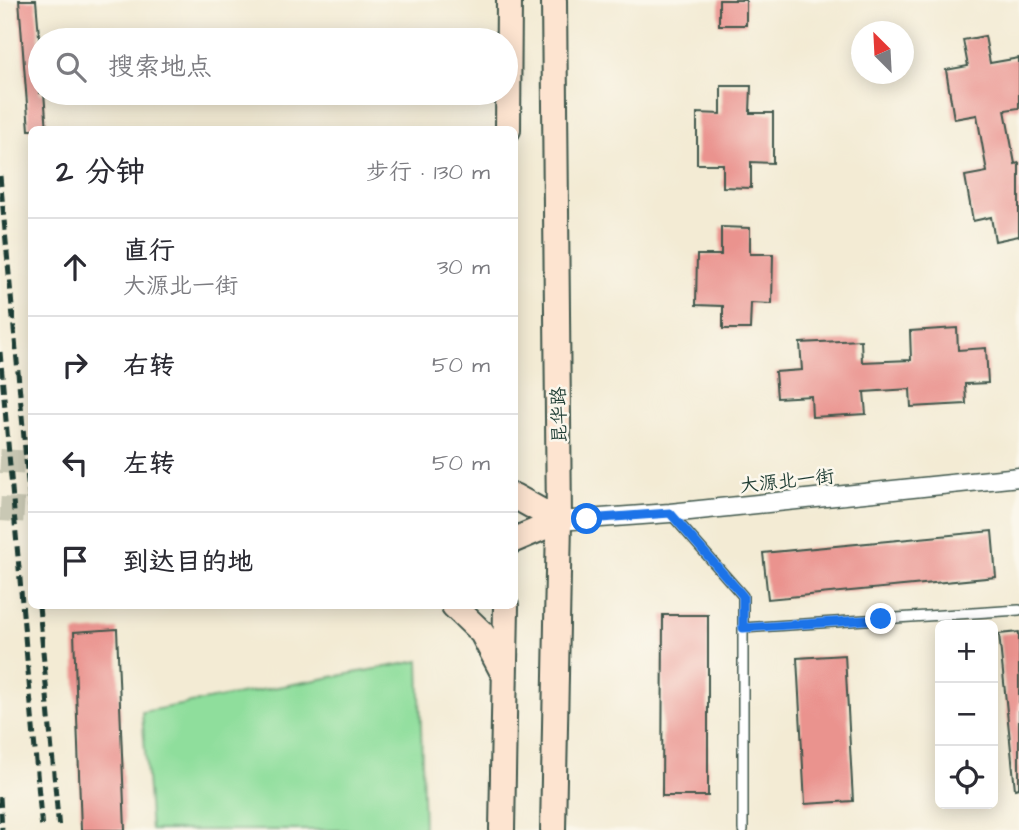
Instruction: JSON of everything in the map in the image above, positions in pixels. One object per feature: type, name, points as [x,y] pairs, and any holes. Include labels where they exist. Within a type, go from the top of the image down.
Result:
[{"type":"main road","points":[[509,0],[509,28]]},
{"type":"main road","name":"昆华路","points":[[553,830],[559,521],[554,0]]},
{"type":"main road","points":[[508,105],[508,126]]},
{"type":"main road","points":[[518,498],[559,521]]},
{"type":"main road","points":[[518,538],[559,521]]},
{"type":"main road","points":[[457,609],[482,633],[505,677]]},
{"type":"main road","points":[[502,830],[506,609]]},
{"type":"street","name":"大源北一街","points":[[559,521],[670,513],[1019,477]]},
{"type":"lane","points":[[670,513],[743,596],[743,830]]},
{"type":"lane","points":[[743,628],[1019,610]]},
{"type":"green space","points":[[419,661],[424,830],[151,830],[142,712]]},
{"type":"building","points":[[19,0],[36,0],[38,28],[28,28],[28,105],[45,105],[47,126],[29,126]]},
{"type":"building","points":[[719,0],[746,0],[746,25],[719,25]]},
{"type":"building","points":[[985,36],[990,63],[1019,58],[1019,108],[1005,110],[1015,164],[1019,163],[1019,236],[995,241],[991,217],[973,221],[965,176],[987,172],[977,115],[954,119],[946,70],[968,66],[963,40]]},
{"type":"building","points":[[721,86],[751,86],[750,113],[773,113],[773,163],[751,162],[751,188],[723,187],[723,164],[697,164],[697,113],[721,114]]},
{"type":"building","points":[[721,227],[750,228],[750,254],[773,254],[772,304],[751,303],[750,329],[723,329],[723,306],[696,305],[697,255],[721,255]]},
{"type":"building","points":[[957,328],[958,350],[986,348],[988,383],[965,384],[966,404],[911,407],[910,389],[864,392],[866,414],[812,417],[811,396],[777,398],[775,372],[802,370],[800,343],[861,340],[862,362],[911,360],[910,331]]},
{"type":"building","points":[[992,531],[996,577],[768,599],[763,553]]},
{"type":"building","points":[[663,615],[708,615],[708,796],[662,796]]},
{"type":"building","points":[[117,629],[125,830],[81,830],[74,632]]},
{"type":"building","points":[[1019,632],[1019,788],[1015,789],[999,634]]},
{"type":"building","points":[[845,655],[853,801],[805,804],[797,658]]},
{"type":"tunnel","points":[[0,461],[28,463]]},
{"type":"tunnel","points":[[0,509],[28,511]]},
{"type":"railway","points":[[0,176],[28,481]]},
{"type":"railway","points":[[0,352],[42,830]]},
{"type":"railway","points":[[39,609],[59,830]]},
{"type":"railway","points":[[0,797],[2,830]]},
{"type":"route","points":[[587,519],[670,513],[743,596],[743,628],[881,619]]}]
